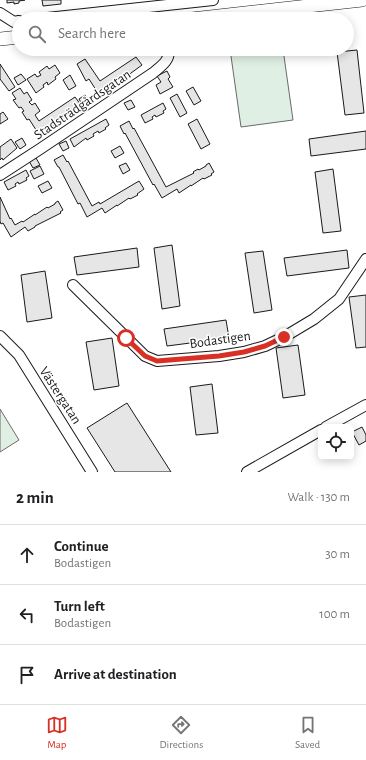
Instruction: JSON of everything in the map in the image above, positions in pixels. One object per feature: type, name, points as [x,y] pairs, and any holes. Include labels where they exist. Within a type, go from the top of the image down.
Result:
[{"type":"main road","points":[[255,12],[362,0]]},
{"type":"main road","points":[[0,39],[12,38]]},
{"type":"street","points":[[102,12],[213,0]]},
{"type":"street","points":[[0,13],[12,21]]},
{"type":"street","name":"Stadsträdgårdsgatan","points":[[0,175],[40,150],[153,73],[164,64],[168,56]]},
{"type":"street","name":"Bodastigen","points":[[73,285],[145,356],[157,361],[219,356],[244,352],[265,346],[284,337],[314,319],[339,299],[366,259]]},
{"type":"street","name":"Västergatan","points":[[0,336],[19,355],[92,472]]},
{"type":"street","points":[[331,424],[366,405]]},
{"type":"street","points":[[246,472],[318,432]]},
{"type":"green space","points":[[231,56],[284,56],[293,120],[241,127]]},
{"type":"green space","points":[[0,409],[19,440],[0,452]]},
{"type":"building","points":[[7,0],[25,0],[14,4],[14,2],[7,3]]},
{"type":"building","points":[[42,0],[61,0],[61,4],[43,6]]},
{"type":"building","points":[[354,50],[357,50],[364,113],[345,115],[338,56],[354,56]]},
{"type":"building","points":[[136,57],[142,65],[127,76],[126,75],[114,86],[108,86],[98,93],[89,79],[86,81],[77,64],[85,59],[100,81]]},
{"type":"building","points":[[0,64],[15,87],[9,91],[0,79]]},
{"type":"building","points":[[55,65],[60,73],[55,77],[56,79],[48,85],[47,82],[43,85],[44,87],[36,93],[27,79],[35,74],[37,77],[41,75],[39,72],[47,66],[49,69]]},
{"type":"building","points":[[167,71],[170,77],[168,79],[173,87],[160,94],[156,85],[161,82],[157,76]]},
{"type":"building","points":[[21,74],[26,80],[18,85],[14,78]]},
{"type":"building","points":[[70,75],[76,86],[69,90],[63,80]]},
{"type":"building","points":[[193,87],[201,101],[194,105],[186,91]]},
{"type":"building","points":[[20,88],[24,94],[27,92],[32,100],[29,102],[32,105],[35,103],[40,111],[35,115],[39,121],[75,97],[81,105],[67,117],[65,116],[53,126],[48,126],[38,133],[29,119],[27,120],[21,107],[19,108],[13,100],[16,99],[12,93]]},
{"type":"building","points":[[177,94],[187,113],[180,117],[170,98]]},
{"type":"building","points":[[85,95],[90,102],[83,106],[79,99]]},
{"type":"building","points":[[131,100],[135,107],[128,110],[124,103]]},
{"type":"building","points":[[163,103],[166,109],[163,111],[164,113],[156,117],[155,115],[152,117],[153,119],[145,123],[141,115]]},
{"type":"building","points":[[3,112],[8,119],[0,124],[0,114]]},
{"type":"building","points":[[106,119],[109,125],[105,128],[106,129],[99,133],[98,131],[93,134],[94,136],[87,140],[86,138],[74,147],[70,139]]},
{"type":"building","points":[[197,119],[210,144],[201,149],[188,124]]},
{"type":"building","points":[[129,121],[166,187],[194,173],[193,172],[209,163],[214,172],[211,174],[212,175],[204,179],[203,178],[179,193],[177,189],[162,198],[154,184],[153,185],[120,126]]},
{"type":"building","points":[[366,131],[366,149],[311,156],[309,139]]},
{"type":"building","points":[[22,138],[26,145],[20,149],[15,142]]},
{"type":"building","points":[[11,139],[17,148],[3,160],[2,158],[0,160],[0,147]]},
{"type":"building","points":[[66,141],[69,148],[63,151],[59,144]]},
{"type":"building","points":[[120,146],[124,153],[115,158],[111,151]]},
{"type":"building","points":[[63,155],[67,162],[68,161],[92,206],[99,202],[100,204],[139,181],[144,189],[137,194],[138,195],[130,199],[129,198],[105,213],[102,208],[87,217],[80,203],[78,204],[54,160]]},
{"type":"building","points":[[36,158],[40,165],[33,168],[29,161]]},
{"type":"building","points":[[126,163],[130,170],[123,174],[119,166]]},
{"type":"building","points":[[40,166],[44,174],[34,179],[30,171]]},
{"type":"building","points":[[333,169],[341,231],[323,233],[315,172]]},
{"type":"building","points":[[26,170],[29,176],[26,178],[27,180],[19,184],[18,182],[15,184],[16,186],[8,190],[4,182]]},
{"type":"building","points":[[48,181],[52,188],[42,193],[38,186]]},
{"type":"building","points":[[0,197],[10,219],[11,218],[15,225],[22,221],[23,222],[58,201],[63,210],[60,212],[61,213],[28,231],[25,227],[11,237],[3,223],[1,224],[0,221]]},
{"type":"building","points":[[172,245],[180,306],[162,309],[154,248]]},
{"type":"building","points":[[137,248],[139,267],[77,275],[74,257]]},
{"type":"building","points":[[347,250],[349,268],[287,276],[284,258]]},
{"type":"building","points":[[263,251],[272,310],[254,313],[245,253]]},
{"type":"building","points":[[45,271],[52,318],[27,322],[21,275]]},
{"type":"building","points":[[366,295],[366,347],[356,348],[349,297]]},
{"type":"building","points":[[226,320],[229,338],[167,346],[164,329]]},
{"type":"building","points":[[112,338],[119,386],[94,390],[86,342]]},
{"type":"building","points":[[298,345],[305,395],[283,398],[276,348]]},
{"type":"building","points":[[212,384],[218,433],[196,435],[190,387]]},
{"type":"building","points":[[127,403],[171,472],[115,472],[87,428]]},
{"type":"building","points":[[362,427],[366,435],[366,441],[359,445],[354,436],[354,431]]},
{"type":"route","points":[[126,338],[145,356],[157,361],[219,356],[244,352],[265,346],[284,337]]}]
